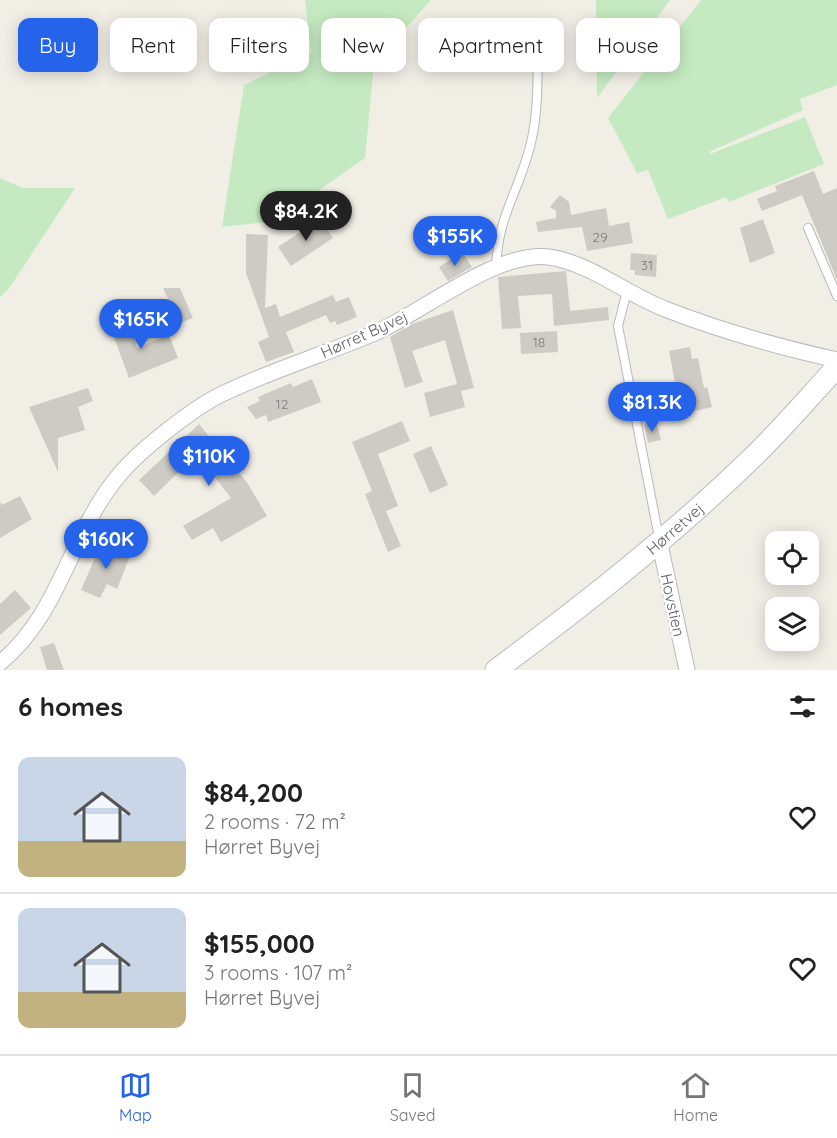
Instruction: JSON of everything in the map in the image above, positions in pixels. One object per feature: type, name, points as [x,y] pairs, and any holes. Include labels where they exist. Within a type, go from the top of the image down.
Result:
[{"type":"street","name":"Hørret Byvej","points":[[0,663],[41,620],[100,501],[120,474],[147,447],[218,396],[379,331],[496,267],[518,259],[547,257],[571,263],[663,308],[737,335],[837,360]]},
{"type":"street","name":"Hørretvej","points":[[496,670],[589,599],[753,457],[837,367]]},
{"type":"street","name":"Hovstien","points":[[659,540],[687,670]]},
{"type":"lane","points":[[496,267],[500,229],[527,157],[533,132],[536,72]]},
{"type":"lane","points":[[808,228],[837,296]]},
{"type":"lane","points":[[627,291],[618,326],[659,540]]},
{"type":"green space","points":[[305,0],[431,0],[406,28],[406,18],[321,18],[321,72],[373,72],[365,158],[275,221],[222,227],[244,85],[271,72],[309,72],[309,54],[311,53],[309,18],[307,18]]},
{"type":"green space","points":[[596,0],[670,0],[657,18],[596,18]]},
{"type":"green space","points":[[701,0],[837,0],[837,85],[800,99],[803,110],[709,152],[710,154],[805,117],[824,164],[729,202],[726,197],[668,219],[648,170],[637,173],[608,118],[644,72],[680,72],[680,27]]},
{"type":"green space","points":[[597,72],[616,72],[597,98]]},
{"type":"green space","points":[[0,178],[23,188],[75,188],[8,290],[0,297]]},
{"type":"building","points":[[814,171],[823,194],[837,188],[837,280],[802,195],[762,211],[757,199],[777,191],[775,186]]},
{"type":"building","points":[[560,195],[569,202],[571,215],[606,208],[609,226],[629,222],[633,243],[587,251],[582,227],[538,232],[536,222],[556,218],[556,211],[550,207]]},
{"type":"building","points":[[320,219],[333,238],[291,266],[278,247]]},
{"type":"building","points":[[763,219],[775,253],[750,263],[740,228]]},
{"type":"building","points":[[246,234],[268,235],[265,308],[276,304],[280,317],[333,295],[336,302],[349,297],[357,317],[337,325],[335,321],[330,323],[326,315],[286,332],[294,352],[266,362],[258,342],[269,337],[246,273]]},
{"type":"building","points":[[462,252],[472,267],[448,281],[439,267]]},
{"type":"building","points":[[631,253],[657,255],[656,277],[635,275],[635,270],[630,270]]},
{"type":"building","points":[[566,271],[570,311],[608,307],[609,320],[554,326],[552,294],[518,296],[521,328],[502,329],[498,277]]},
{"type":"building","points":[[163,288],[180,288],[193,318],[165,329],[156,304],[168,299]]},
{"type":"building","points":[[453,310],[474,388],[461,391],[465,407],[430,417],[424,393],[457,384],[445,340],[412,351],[423,382],[405,388],[390,337],[412,324]]},
{"type":"building","points":[[128,318],[137,348],[169,335],[178,358],[129,378],[110,327],[116,326],[115,322]]},
{"type":"building","points":[[557,331],[558,352],[521,354],[520,333]]},
{"type":"building","points":[[690,347],[692,359],[698,358],[704,388],[707,387],[712,407],[677,415],[673,394],[677,393],[669,351]]},
{"type":"building","points":[[312,379],[321,402],[268,422],[266,415],[256,419],[247,407],[260,401],[258,397],[291,383],[293,387]]},
{"type":"building","points":[[88,388],[93,401],[78,407],[85,430],[58,438],[58,472],[29,407]]},
{"type":"building","points":[[402,421],[410,441],[378,454],[398,506],[386,511],[401,546],[388,552],[365,494],[372,491],[352,442]]},
{"type":"building","points":[[656,422],[661,440],[648,443],[644,425]]},
{"type":"building","points":[[199,424],[248,484],[267,516],[221,542],[213,528],[192,540],[183,526],[231,498],[197,454],[154,496],[139,480]]},
{"type":"building","points":[[431,446],[448,485],[430,493],[413,454]]},
{"type":"building","points":[[20,496],[32,519],[0,538],[0,501],[2,505]]},
{"type":"building","points":[[102,542],[130,556],[117,589],[107,584],[100,598],[81,590]]},
{"type":"building","points":[[15,590],[31,608],[0,635],[0,604]]},
{"type":"building","points":[[54,643],[64,670],[47,670],[40,647]]}]
